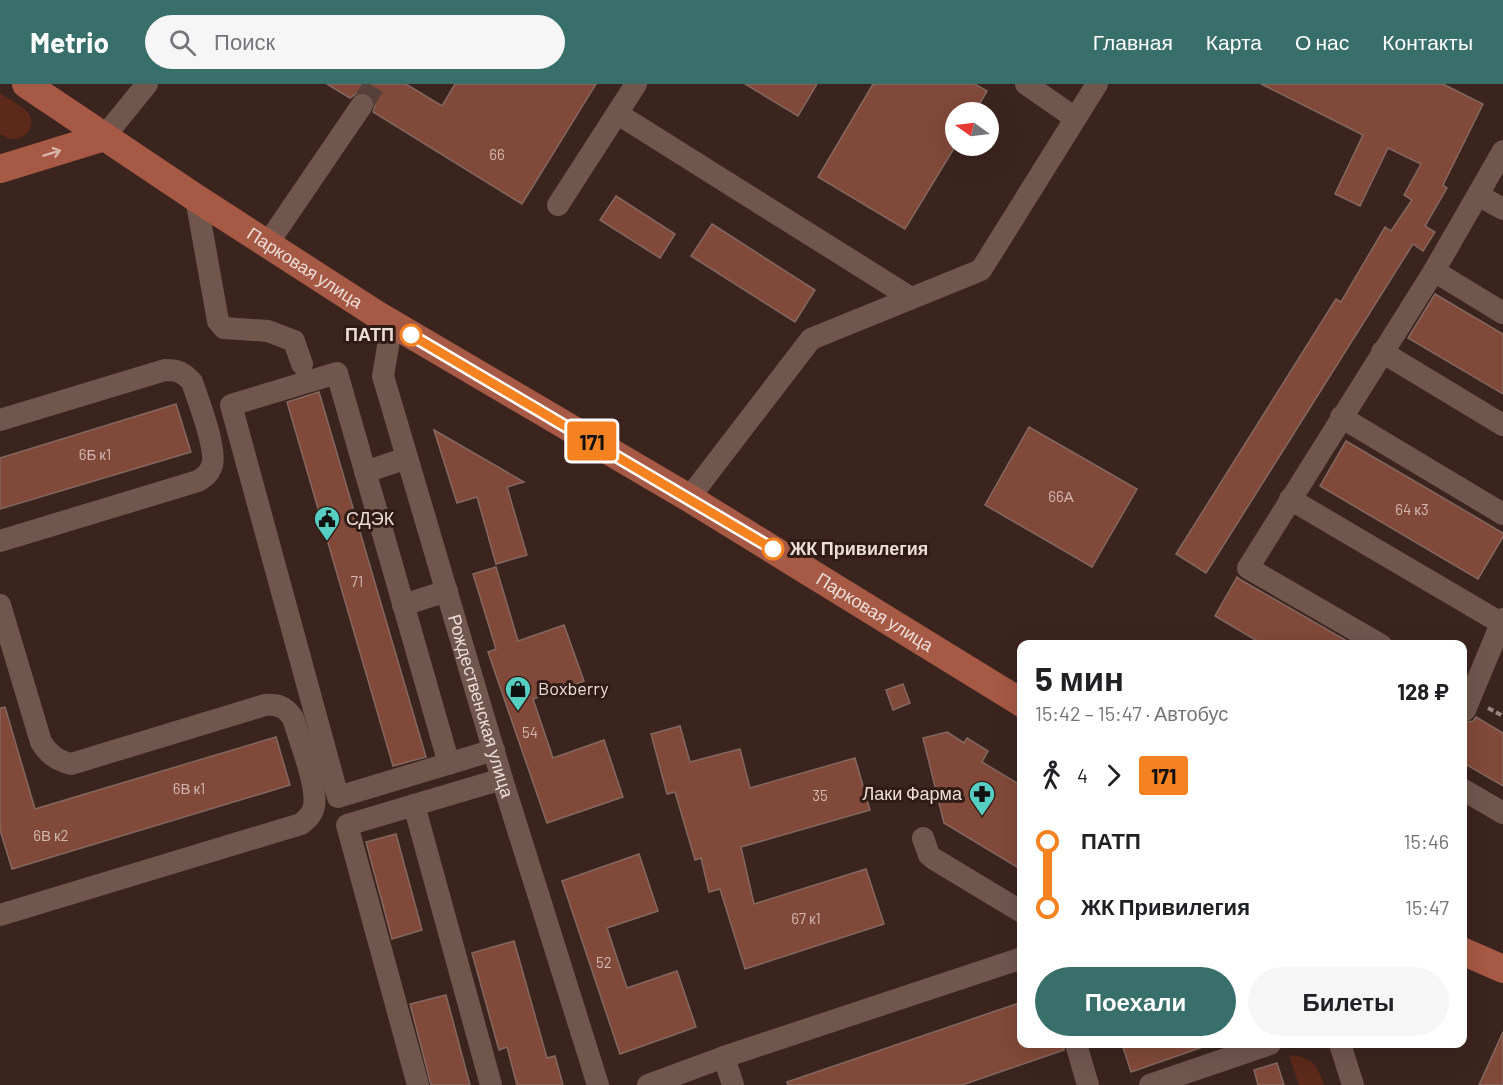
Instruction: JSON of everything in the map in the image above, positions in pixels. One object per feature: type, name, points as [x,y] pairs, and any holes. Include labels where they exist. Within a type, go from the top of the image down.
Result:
[{"type":"main road","name":"Парковая улица","points":[[26,84],[196,198],[392,324],[690,498],[1017,700]]},
{"type":"main road","points":[[0,169],[105,136]]},
{"type":"main road","points":[[1467,953],[1503,969]]},
{"type":"street","points":[[105,136],[147,84]]},
{"type":"street","points":[[558,206],[636,84]]},
{"type":"street","points":[[1026,84],[1075,118]]},
{"type":"street","points":[[690,498],[811,339],[981,270],[1096,84]]},
{"type":"street","points":[[268,243],[362,105]]},
{"type":"street","points":[[618,114],[911,298]]},
{"type":"street","points":[[1372,640],[1248,568],[1434,271],[1503,151]]},
{"type":"street","points":[[1478,195],[1503,209]]},
{"type":"street","points":[[196,198],[218,321],[224,328],[268,331],[294,341],[302,364]]},
{"type":"street","points":[[1434,271],[1503,313]]},
{"type":"street","name":"Рождественская улица","points":[[392,324],[383,376],[502,778],[598,1085]]},
{"type":"street","points":[[1382,352],[1503,425]]},
{"type":"street","points":[[0,420],[165,370],[178,370],[192,382],[213,454],[213,467],[206,476],[198,481],[0,541]]},
{"type":"street","points":[[448,764],[337,373],[231,405],[338,796],[448,764],[494,750]]},
{"type":"street","points":[[1341,417],[1503,514]]},
{"type":"street","points":[[365,472],[407,458]]},
{"type":"street","points":[[1290,499],[1502,621],[1467,698]]},
{"type":"street","points":[[403,605],[447,591]]},
{"type":"street","points":[[0,605],[41,742],[48,753],[58,760],[71,764],[265,705],[276,704],[286,709],[293,718],[315,794],[314,808],[301,824],[0,915]]},
{"type":"street","points":[[418,1085],[347,825],[502,778]]},
{"type":"street","points":[[1467,792],[1503,813]]},
{"type":"street","points":[[414,805],[491,1085]]},
{"type":"street","points":[[922,838],[929,855],[934,859],[1017,909]]},
{"type":"street","points":[[648,1085],[724,1057],[1017,960]]},
{"type":"street","points":[[1077,1048],[1088,1085]]},
{"type":"street","points":[[1341,1048],[1353,1085]]},
{"type":"street","points":[[1150,1085],[1238,1049]]},
{"type":"street","points":[[724,1057],[733,1085]]},
{"type":"shaded area","points":[[0,93],[22,107],[31,117],[31,126],[23,137],[11,139],[0,134]]},
{"type":"shaded area","points":[[1289,1055],[1303,1057],[1313,1062],[1324,1085],[1299,1085]]},
{"type":"building","points":[[327,84],[406,84],[442,106],[455,84],[596,84],[522,204],[373,112],[374,100],[369,94],[357,93],[350,98]]},
{"type":"building","points":[[745,84],[817,84],[798,116]]},
{"type":"building","points":[[873,84],[975,84],[987,91],[981,102],[945,102],[945,156],[949,156],[905,229],[818,177]]},
{"type":"building","points":[[1261,84],[1443,84],[1483,104],[1443,185],[1447,188],[1425,226],[1435,232],[1423,251],[1413,244],[1206,573],[1176,554],[1336,299],[1341,302],[1385,227],[1391,231],[1412,200],[1404,195],[1421,164],[1388,148],[1360,206],[1335,194],[1363,135]]},
{"type":"building","points":[[616,196],[675,234],[660,258],[600,220]]},
{"type":"building","points":[[712,224],[815,290],[795,322],[691,256]]},
{"type":"building","points":[[1435,294],[1503,334],[1503,394],[1408,338]]},
{"type":"building","points":[[319,392],[426,757],[393,766],[287,402]]},
{"type":"building","points":[[176,404],[191,452],[0,509],[0,458]]},
{"type":"building","points":[[1029,427],[1137,489],[1092,567],[985,505]]},
{"type":"building","points":[[434,430],[524,482],[507,487],[527,555],[496,564],[477,497],[457,503]]},
{"type":"building","points":[[1346,441],[1503,533],[1503,537],[1478,579],[1320,486]]},
{"type":"building","points":[[496,567],[518,641],[564,625],[584,681],[533,699],[553,758],[604,740],[623,797],[547,823],[488,652],[496,649],[473,574]]},
{"type":"building","points":[[1237,577],[1345,640],[1256,640],[1215,616]]},
{"type":"building","points":[[903,684],[910,703],[893,710],[886,690]]},
{"type":"building","points":[[5,707],[35,809],[276,737],[290,785],[12,869],[0,830],[0,708]]},
{"type":"building","points":[[1476,717],[1503,733],[1503,786],[1467,765],[1467,722],[1473,721]]},
{"type":"building","points":[[680,726],[690,762],[740,749],[750,788],[855,758],[870,810],[741,847],[754,904],[866,869],[884,924],[745,969],[720,889],[709,892],[701,858],[695,860],[675,792],[667,794],[651,734]]},
{"type":"building","points":[[947,732],[964,743],[967,738],[988,751],[982,762],[1017,783],[1017,867],[944,823],[923,738]]},
{"type":"building","points":[[396,834],[422,930],[392,939],[366,842]]},
{"type":"building","points":[[639,854],[658,911],[607,928],[627,988],[677,971],[696,1027],[620,1054],[562,881]]},
{"type":"building","points":[[514,941],[547,1058],[555,1056],[563,1085],[517,1085],[507,1047],[499,1050],[472,953]]},
{"type":"building","points":[[446,995],[470,1085],[431,1085],[410,1004]]},
{"type":"building","points":[[1017,1004],[1017,1048],[1064,1048],[1064,1050],[962,1085],[788,1085],[787,1082]]},
{"type":"building","points":[[1503,1032],[1503,1085],[1479,1085]]},
{"type":"building","points":[[1123,1048],[1200,1048],[1131,1072]]},
{"type":"building","points":[[1277,1063],[1284,1085],[1258,1085],[1254,1070]]},
{"type":"tunnel","points":[[362,105],[375,84]]},
{"type":"bus line","name":"171","points":[[411,335],[773,549]]},
{"type":"place","name":"ПАТП","points":[[411,335]]},
{"type":"place","name":"СДЭК","points":[[327,542]]},
{"type":"place","name":"ЖК Привилегия","points":[[773,549]]},
{"type":"place","name":"Boxberry","points":[[518,712]]},
{"type":"place","name":"Лаки Фарма","points":[[982,817]]}]
